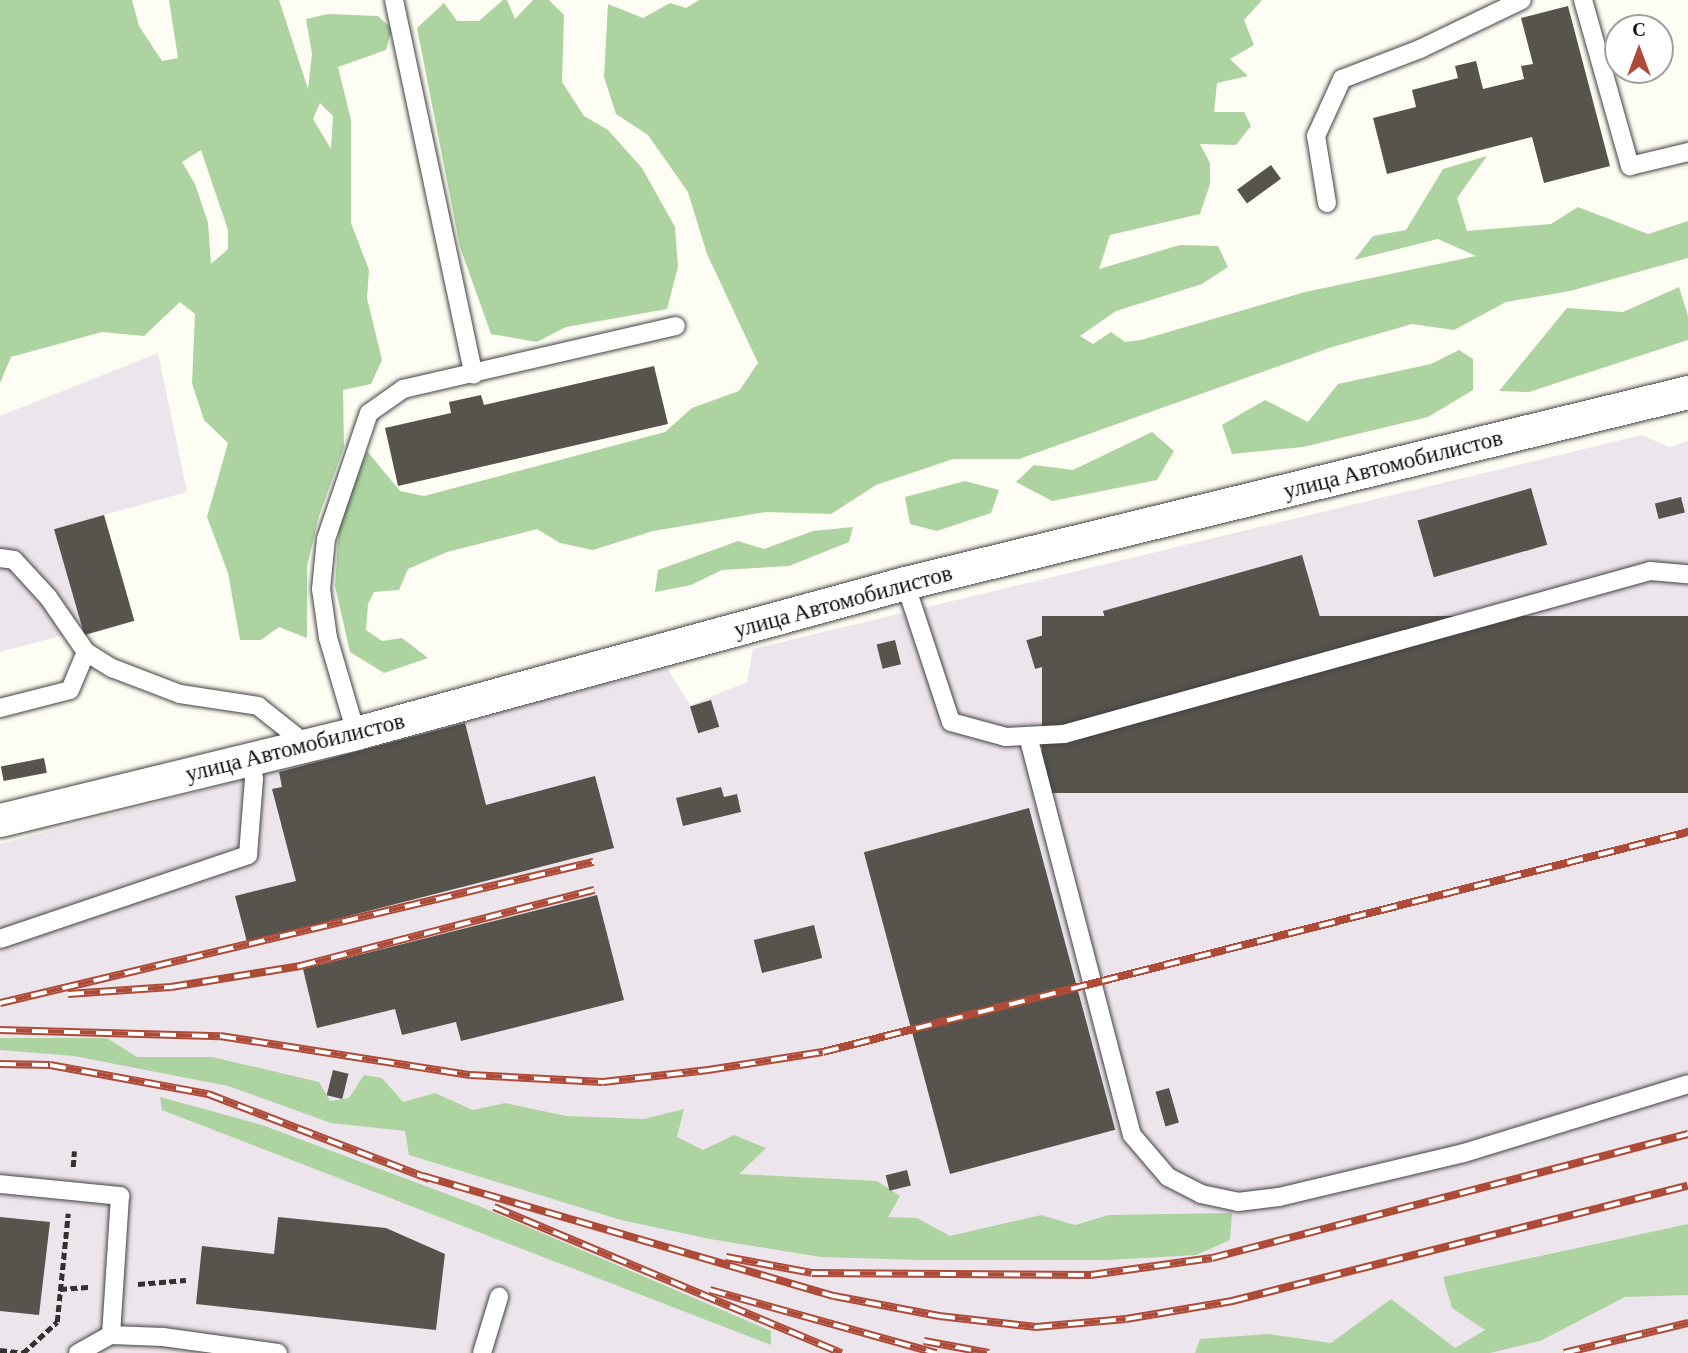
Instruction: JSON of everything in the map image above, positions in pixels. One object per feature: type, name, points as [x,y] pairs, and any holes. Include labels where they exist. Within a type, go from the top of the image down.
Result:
[{"type":"street","name":"улица Автомобилистов","points":[[0,820],[356,733],[905,583],[1688,392]]},
{"type":"lane","points":[[394,0],[474,375]]},
{"type":"lane","points":[[1326,203],[1316,136],[1342,79],[1420,49],[1522,0]]},
{"type":"lane","points":[[1583,0],[1630,166],[1688,152]]},
{"type":"lane","points":[[356,733],[328,638],[321,589],[327,539],[369,413],[403,389],[474,375],[676,326]]},
{"type":"lane","points":[[0,558],[14,560],[31,578],[86,652],[112,668],[180,694],[258,706],[307,745]]},
{"type":"lane","points":[[905,583],[951,722],[975,732],[1028,736],[1064,734],[1650,571],[1688,575]]},
{"type":"lane","points":[[0,708],[71,690],[86,652]]},
{"type":"lane","points":[[1028,736],[1132,1135],[1168,1177],[1201,1194],[1238,1202],[1279,1198],[1464,1153],[1688,1084]]},
{"type":"lane","points":[[0,939],[248,855],[254,779],[251,758]]},
{"type":"lane","points":[[0,1184],[120,1196],[111,1335]]},
{"type":"lane","points":[[482,1353],[499,1297]]},
{"type":"lane","points":[[78,1353],[111,1335],[163,1336],[278,1353]]},
{"type":"path","points":[[0,1350],[23,1353],[57,1322],[75,1151]]},
{"type":"shaded area","points":[[158,353],[187,492],[104,515],[135,621],[85,636],[71,633],[0,652],[0,416]]},
{"type":"shaded area","points":[[1642,435],[1669,447],[1688,441],[1688,1353],[0,1353],[0,844],[667,668],[690,705],[747,682],[753,649]]},
{"type":"green space","points":[[0,0],[132,0],[139,26],[162,61],[178,58],[169,0],[279,0],[308,89],[312,54],[306,19],[328,14],[378,16],[392,29],[386,50],[338,67],[351,120],[351,223],[369,270],[367,298],[382,360],[371,384],[343,390],[344,447],[319,516],[307,566],[307,638],[279,627],[261,640],[240,640],[228,573],[207,517],[228,443],[204,420],[192,383],[195,314],[180,302],[144,336],[102,332],[11,357],[0,383]],"holes":[[[320,103],[333,116],[331,149],[313,119]],[[201,150],[228,230],[228,249],[211,264],[208,223],[195,184],[182,162]]]},
{"type":"green space","points":[[503,0],[507,0],[515,19],[533,0],[549,0],[564,15],[562,82],[584,116],[608,130],[642,168],[675,227],[678,267],[667,309],[566,327],[537,342],[491,334],[460,247],[417,28],[444,3],[457,21],[479,21]]},
{"type":"green space","points":[[699,0],[1262,0],[1244,20],[1254,45],[1230,59],[1248,76],[1217,83],[1214,112],[1244,112],[1251,126],[1236,145],[1200,144],[1210,163],[1210,184],[1200,214],[1110,235],[1099,269],[1180,245],[1218,246],[1228,267],[1202,284],[1116,311],[1080,336],[1093,344],[1111,332],[1125,342],[1141,340],[1305,292],[1476,256],[1438,239],[1354,260],[1373,236],[1406,230],[1443,169],[1487,156],[1457,198],[1467,231],[1551,224],[1578,207],[1648,234],[1688,221],[1688,258],[1570,291],[1506,302],[1454,330],[1412,324],[1329,348],[1019,459],[953,459],[876,485],[831,514],[766,512],[653,531],[593,550],[560,543],[537,529],[447,552],[408,569],[399,590],[374,592],[368,604],[366,630],[382,641],[402,638],[428,658],[384,673],[350,652],[335,586],[339,527],[367,451],[400,491],[424,496],[665,432],[692,408],[739,391],[758,363],[707,254],[688,192],[648,135],[616,114],[604,77],[608,4],[643,18],[670,3],[686,8]]},
{"type":"green space","points":[[1679,287],[1688,316],[1688,340],[1529,392],[1499,391],[1567,308],[1623,312]]},
{"type":"green space","points":[[1459,350],[1473,359],[1473,390],[1428,417],[1303,447],[1232,454],[1222,425],[1265,400],[1308,422],[1338,384],[1431,364]]},
{"type":"green space","points":[[1152,432],[1174,451],[1157,480],[1052,501],[1016,482],[1034,465],[1073,470]]},
{"type":"green space","points":[[965,481],[999,490],[991,513],[937,531],[910,524],[905,497]]},
{"type":"green space","points":[[853,527],[849,542],[789,566],[722,570],[691,585],[655,592],[658,570],[738,541],[764,549],[813,531]]},
{"type":"green space","points":[[0,1038],[107,1038],[137,1057],[212,1057],[319,1082],[330,1101],[349,1098],[364,1075],[382,1078],[403,1102],[435,1093],[473,1110],[505,1103],[566,1116],[644,1119],[684,1109],[677,1137],[703,1150],[734,1135],[766,1148],[739,1174],[877,1181],[900,1196],[888,1217],[917,1218],[950,1236],[1041,1215],[1075,1225],[1109,1215],[1232,1213],[1230,1240],[1196,1255],[1107,1260],[920,1260],[821,1257],[710,1239],[621,1220],[409,1155],[405,1131],[331,1123],[228,1086],[74,1056],[0,1050]]},
{"type":"green space","points":[[160,1097],[262,1125],[479,1206],[771,1331],[771,1345],[162,1110]]},
{"type":"green space","points":[[1688,1224],[1688,1295],[1625,1297],[1540,1341],[1490,1353],[1195,1353],[1200,1339],[1269,1334],[1331,1343],[1391,1299],[1455,1348],[1485,1330],[1452,1308],[1443,1277]]},
{"type":"building","points":[[1568,6],[1610,166],[1544,183],[1532,137],[1387,174],[1373,118],[1416,107],[1412,90],[1458,78],[1455,66],[1476,61],[1483,89],[1524,79],[1521,66],[1533,64],[1521,18]]},
{"type":"building","points":[[1271,165],[1281,179],[1247,203],[1237,190]]},
{"type":"building","points":[[654,366],[668,424],[398,486],[385,428],[451,413],[449,402],[481,395],[484,405]]},
{"type":"building","points":[[1531,488],[1547,545],[1434,577],[1418,521]]},
{"type":"building","points":[[1681,497],[1685,513],[1659,519],[1655,504]]},
{"type":"building","points":[[104,515],[134,621],[84,635],[54,529]]},
{"type":"building","points":[[1302,555],[1320,617],[1252,636],[1257,650],[1240,655],[1236,641],[1120,674],[1103,611]]},
{"type":"building","points":[[1042,616],[1688,616],[1688,793],[1042,793]]},
{"type":"building","points":[[1057,631],[1066,660],[1035,669],[1026,640]]},
{"type":"building","points":[[895,640],[901,664],[883,669],[877,645]]},
{"type":"building","points":[[711,700],[719,727],[698,733],[690,706]]},
{"type":"building","points":[[465,723],[486,805],[595,776],[614,848],[247,942],[235,896],[296,881],[272,789],[282,787],[279,772]]},
{"type":"building","points":[[44,758],[47,773],[4,781],[1,766]]},
{"type":"building","points":[[721,787],[724,797],[737,794],[741,812],[683,826],[676,798]]},
{"type":"building","points":[[1029,808],[1115,1130],[950,1174],[864,852]]},
{"type":"building","points":[[597,895],[624,1000],[461,1041],[456,1022],[402,1035],[395,1009],[317,1028],[303,969]]},
{"type":"building","points":[[814,925],[822,958],[762,973],[754,940]]},
{"type":"building","points":[[333,1070],[349,1074],[342,1099],[327,1095]]},
{"type":"building","points":[[1169,1088],[1179,1123],[1165,1126],[1156,1092]]},
{"type":"building","points":[[907,1170],[911,1186],[890,1191],[886,1175]]},
{"type":"building","points":[[0,1217],[50,1222],[39,1315],[0,1311]]},
{"type":"building","points":[[278,1217],[386,1228],[445,1254],[436,1330],[196,1304],[202,1246],[274,1254]]},
{"type":"railway","points":[[0,1030],[220,1036],[470,1075],[603,1082],[708,1070],[823,1052],[1688,832]]},
{"type":"railway","points":[[0,1003],[593,862]]},
{"type":"railway","points":[[68,994],[171,987],[300,966],[594,890]]},
{"type":"railway","points":[[0,1064],[50,1065],[208,1094],[429,1179]]},
{"type":"railway","points":[[726,1257],[812,1273],[1091,1275],[1212,1258],[1688,1134]]},
{"type":"railway","points":[[423,1176],[834,1296],[939,1316],[1036,1327],[1126,1319],[1232,1301],[1688,1186]]},
{"type":"railway","points":[[494,1207],[842,1353]]},
{"type":"railway","points":[[710,1290],[936,1353]]},
{"type":"railway","points":[[1564,1353],[1688,1323]]},
{"type":"railway","points":[[924,1341],[989,1353]]}]
